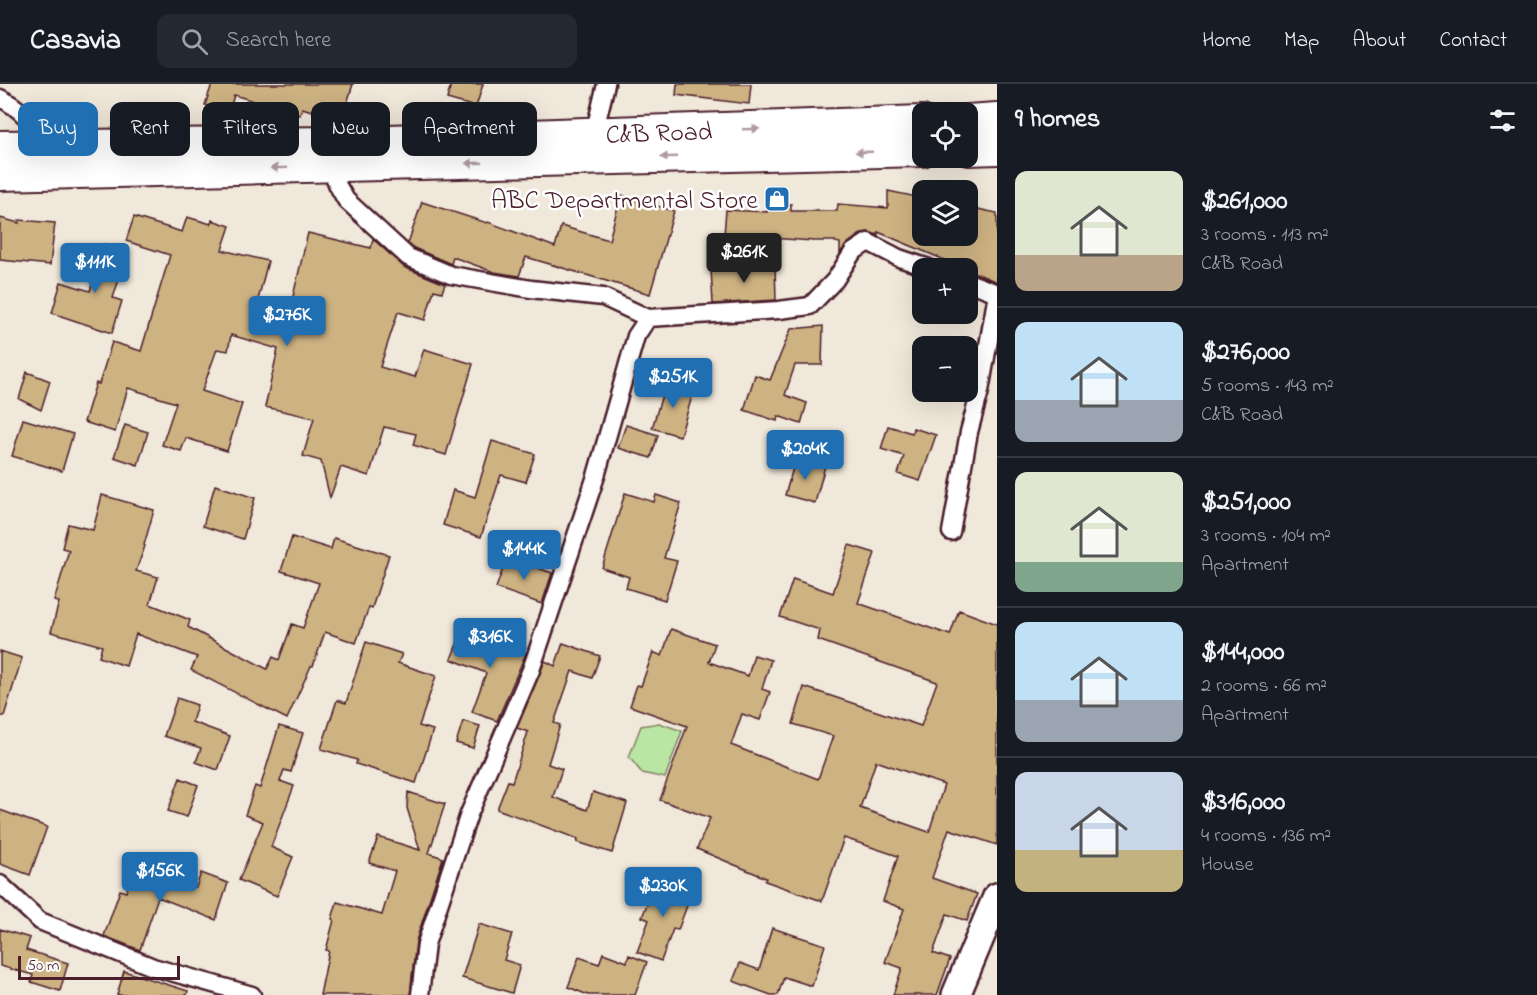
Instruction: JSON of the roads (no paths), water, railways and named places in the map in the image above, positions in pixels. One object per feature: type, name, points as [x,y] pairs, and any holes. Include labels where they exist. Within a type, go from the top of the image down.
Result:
[{"type":"highway","points":[[978,120],[997,119]]},
{"type":"highway","name":"C&B Road","points":[[98,146],[331,143],[912,122]]},
{"type":"highway","name":"C&B Road","points":[[0,147],[18,147]]},
{"type":"highway","points":[[978,149],[997,148]]},
{"type":"highway","name":"C&B Road","points":[[0,174],[912,150]]},
{"type":"main road","points":[[956,995],[997,897]]},
{"type":"street","points":[[594,134],[606,84]]},
{"type":"street","points":[[0,98],[18,110]]},
{"type":"street","points":[[330,166],[346,200],[408,257],[451,275],[531,289],[603,297],[648,318],[810,306],[835,280],[853,252],[868,242],[898,258],[912,263]]},
{"type":"street","points":[[951,532],[969,432],[980,391],[997,293],[978,286]]},
{"type":"street","points":[[420,995],[426,944],[469,814],[531,670],[596,476],[636,336],[648,318]]},
{"type":"street","points":[[0,884],[40,921],[153,967],[252,995]]},
{"type":"place","name":"ABC Departmental Store","points":[[777,199]]}]
